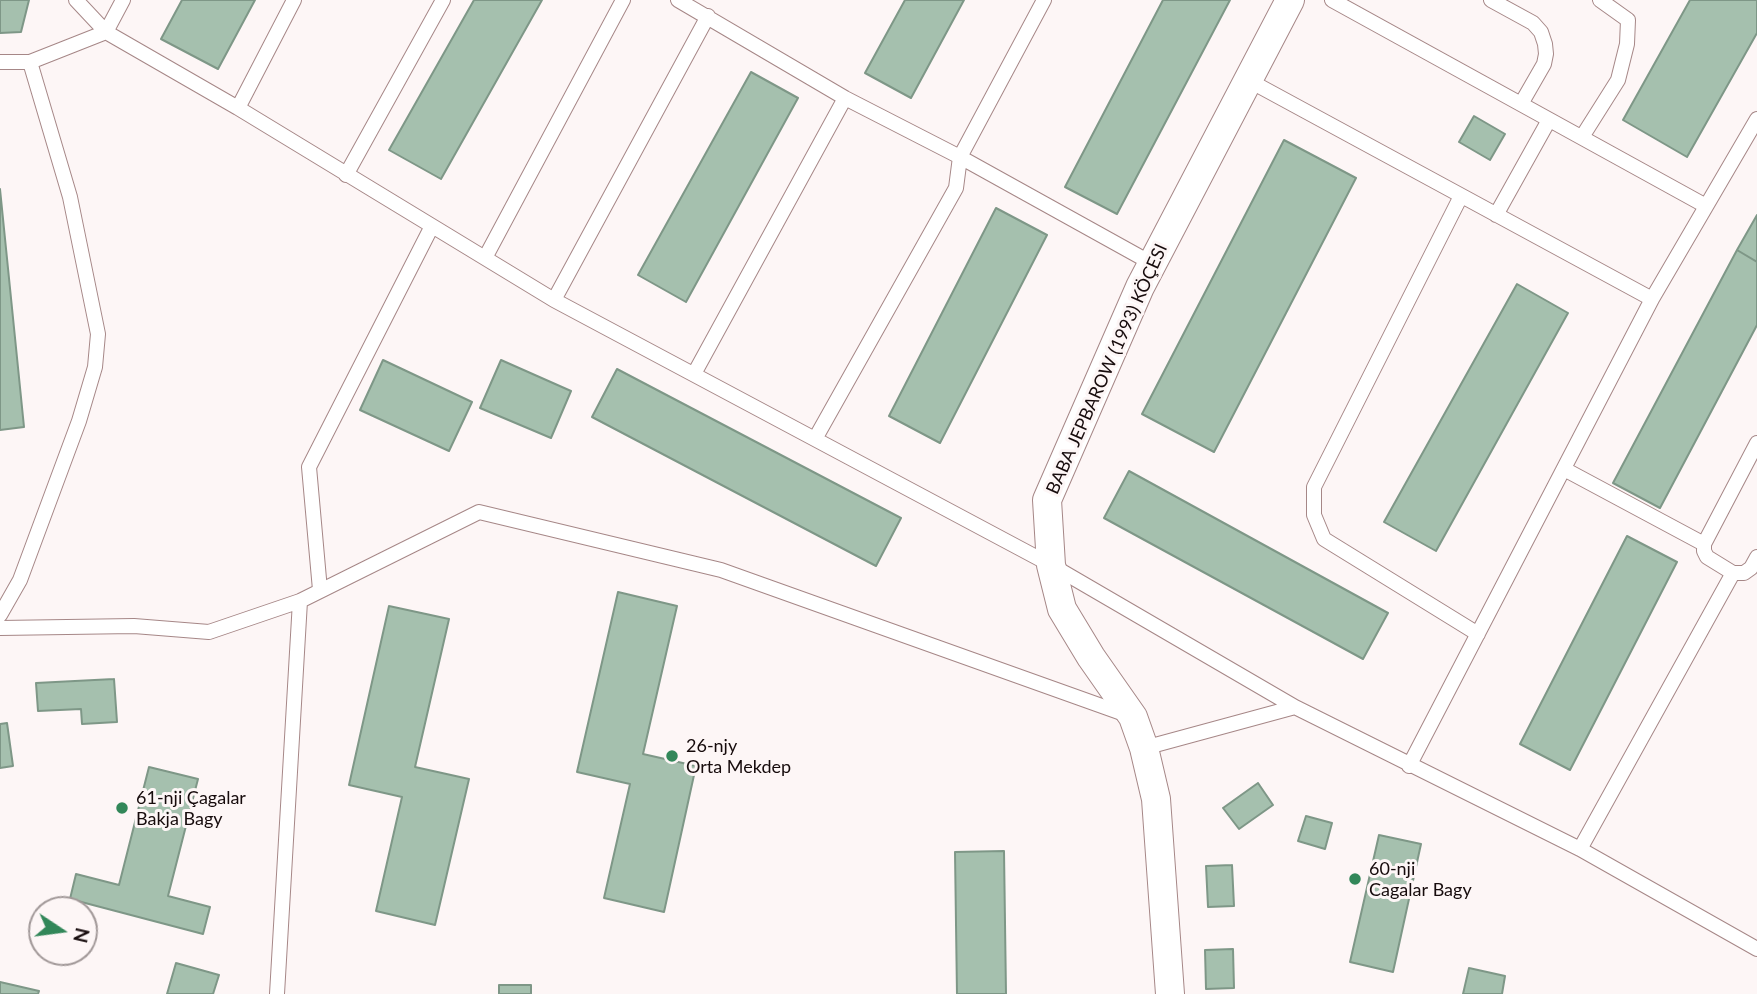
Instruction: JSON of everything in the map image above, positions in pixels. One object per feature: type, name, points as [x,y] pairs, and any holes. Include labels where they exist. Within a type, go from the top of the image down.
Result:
[{"type":"street","name":"BABA JEPBAROW (1993) KÖÇESI","points":[[1170,994],[1156,799],[1144,748],[1133,717],[1091,657],[1062,609],[1052,565],[1047,500],[1153,264],[1290,0]]},
{"type":"lane","points":[[76,0],[106,32],[554,300],[1052,565],[1295,707],[1580,849],[1757,949]]},
{"type":"lane","points":[[0,62],[30,62],[106,32],[124,0]]},
{"type":"lane","points":[[237,108],[294,0]]},
{"type":"lane","points":[[346,175],[443,0]]},
{"type":"lane","points":[[485,258],[622,0]]},
{"type":"lane","points":[[678,0],[845,97],[1153,264]]},
{"type":"lane","points":[[815,439],[956,188],[960,157],[1044,0]]},
{"type":"lane","points":[[1332,0],[1706,206]]},
{"type":"lane","points":[[1491,0],[1533,23],[1541,32],[1545,44],[1544,64],[1521,104]]},
{"type":"lane","points":[[1582,137],[1618,80],[1627,44],[1628,20],[1600,0]]},
{"type":"lane","points":[[554,300],[708,16]]},
{"type":"lane","points":[[0,615],[20,580],[79,421],[95,367],[98,334],[70,197],[30,62]]},
{"type":"lane","points":[[1248,80],[1652,299]]},
{"type":"lane","points":[[694,374],[845,97]]},
{"type":"lane","points":[[1409,766],[1652,299],[1757,119]]},
{"type":"lane","points":[[1496,215],[1549,120]]},
{"type":"lane","points":[[1461,196],[1314,488],[1314,515],[1324,539],[1478,634]]},
{"type":"lane","points":[[320,590],[309,467],[432,226]]},
{"type":"lane","points":[[1755,565],[1744,573],[1733,572],[1707,557],[1704,544],[1757,443]]},
{"type":"lane","points":[[1563,469],[1704,544]]},
{"type":"lane","points":[[0,628],[134,626],[209,632],[300,601],[479,512],[721,570],[1133,717]]},
{"type":"lane","points":[[1580,849],[1733,572]]},
{"type":"lane","points":[[277,994],[300,601]]},
{"type":"lane","points":[[1144,748],[1295,707]]},
{"type":"building","points":[[0,0],[29,0],[21,32],[0,33]]},
{"type":"building","points":[[182,0],[255,0],[218,69],[161,39]]},
{"type":"building","points":[[474,0],[542,0],[441,179],[389,150]]},
{"type":"building","points":[[905,0],[964,0],[911,98],[865,73]]},
{"type":"building","points":[[1163,0],[1230,0],[1117,214],[1065,187]]},
{"type":"building","points":[[1690,0],[1757,0],[1757,33],[1687,157],[1623,120]]},
{"type":"building","points":[[751,72],[798,98],[686,302],[638,275]]},
{"type":"building","points":[[1474,116],[1505,134],[1490,160],[1459,142]]},
{"type":"building","points":[[1284,140],[1356,178],[1214,452],[1142,414]]},
{"type":"building","points":[[0,189],[24,427],[0,430]]},
{"type":"building","points":[[996,208],[1047,235],[940,443],[889,416]]},
{"type":"building","points":[[1757,215],[1757,262],[1737,250]]},
{"type":"building","points":[[1737,250],[1757,262],[1757,325],[1660,508],[1613,483]]},
{"type":"building","points":[[1517,284],[1568,313],[1436,551],[1384,522]]},
{"type":"building","points":[[383,360],[472,402],[449,451],[360,410]]},
{"type":"building","points":[[501,360],[571,391],[551,438],[480,408]]},
{"type":"building","points":[[617,369],[901,518],[876,566],[592,417]]},
{"type":"building","points":[[1129,471],[1388,613],[1363,659],[1104,518]]},
{"type":"building","points":[[1627,536],[1677,562],[1570,770],[1520,744]]},
{"type":"building","points":[[618,592],[677,606],[643,754],[696,766],[664,912],[604,898],[630,784],[577,772]]},
{"type":"building","points":[[389,606],[449,619],[415,767],[469,779],[435,925],[376,911],[402,797],[349,785]]},
{"type":"building","points":[[114,679],[117,722],[82,724],[81,709],[38,711],[36,683]]},
{"type":"building","points":[[7,723],[13,766],[0,768],[0,724]]},
{"type":"building","points":[[149,767],[198,779],[168,896],[210,907],[203,934],[98,906],[98,896],[71,896],[76,874],[119,885]]},
{"type":"building","points":[[1258,783],[1273,805],[1239,829],[1223,808]]},
{"type":"building","points":[[1306,816],[1332,823],[1325,849],[1298,841]]},
{"type":"building","points":[[1379,835],[1421,844],[1393,972],[1350,962]]},
{"type":"building","points":[[1004,851],[1006,994],[957,994],[955,852]]},
{"type":"building","points":[[1232,865],[1234,906],[1208,907],[1206,866]]},
{"type":"building","points":[[1233,949],[1234,988],[1206,989],[1205,950]]},
{"type":"building","points":[[176,963],[219,975],[213,994],[167,994]]},
{"type":"building","points":[[1469,968],[1505,976],[1502,994],[1463,994]]},
{"type":"building","points":[[0,982],[39,991],[38,994],[0,994]]},
{"type":"building","points":[[499,985],[531,985],[531,994],[499,994]]},
{"type":"place","name":"26-njy Orta Mekdep","points":[[672,756]]},
{"type":"place","name":"61-nji Çagalar Bakja Bagy","points":[[122,808]]},
{"type":"place","name":"60-nji Cagalar Bagy","points":[[1355,879]]}]
